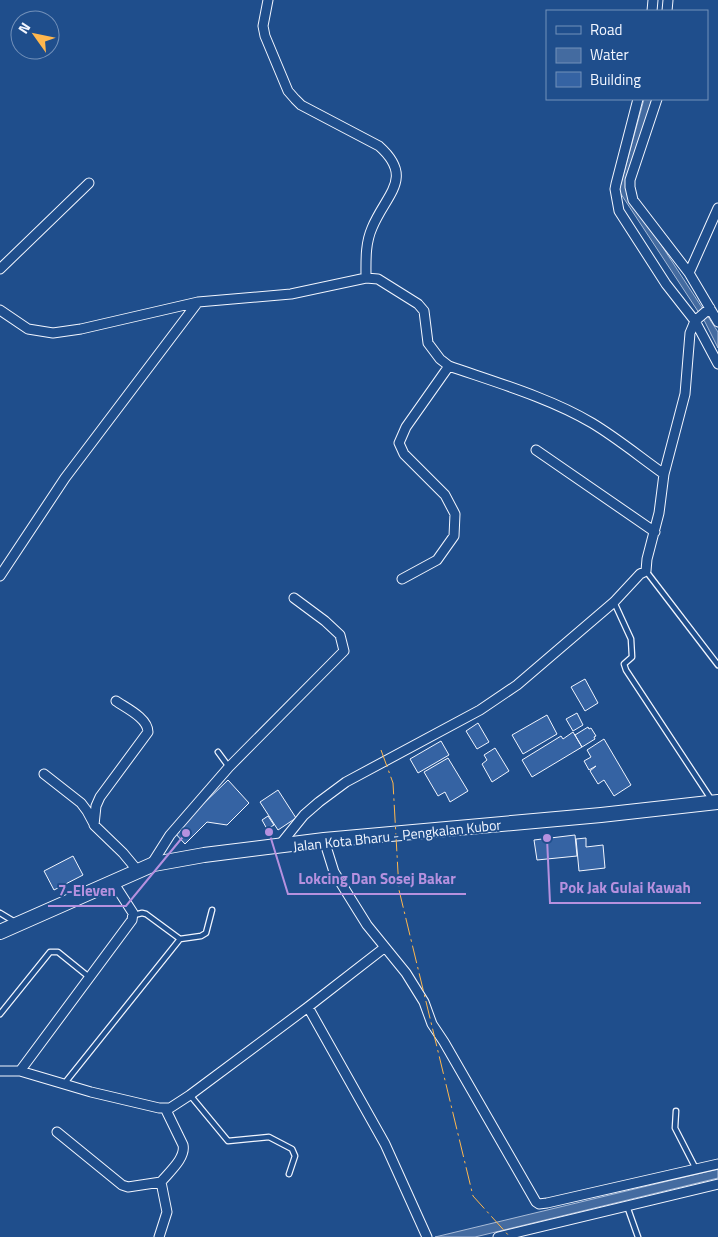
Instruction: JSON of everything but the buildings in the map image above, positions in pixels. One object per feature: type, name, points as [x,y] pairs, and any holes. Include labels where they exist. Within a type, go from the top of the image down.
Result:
[{"type":"main road","name":"Jalan Kota Bharu - Pengkalan Kubor","points":[[0,932],[151,866],[204,855],[324,840],[601,815],[715,802]]},
{"type":"street","points":[[268,0],[264,26],[265,36],[288,91],[301,105],[379,146],[388,154],[396,166],[396,181],[372,228],[368,241],[366,278]]},
{"type":"street","points":[[638,100],[615,189],[619,211],[666,284],[703,314],[718,322]]},
{"type":"street","points":[[656,100],[633,169],[630,187],[633,200],[689,273],[718,364]]},
{"type":"street","points":[[0,269],[89,183]]},
{"type":"street","points":[[689,273],[718,208]]},
{"type":"street","points":[[0,310],[28,329],[53,333],[81,329],[198,302],[291,294],[366,278],[378,279],[418,304],[425,315],[428,343],[440,359],[449,366],[534,397],[584,418],[664,474]]},
{"type":"street","points":[[0,576],[65,478],[198,302]]},
{"type":"street","points":[[278,847],[295,824],[318,802],[355,776],[430,738],[480,710],[517,686],[614,602],[640,574],[646,571],[647,559],[655,532],[664,474],[685,394],[690,333],[703,314]]},
{"type":"street","points":[[402,578],[437,560],[454,536],[455,514],[445,495],[409,459],[399,443],[406,427],[449,366]]},
{"type":"street","points":[[536,450],[655,532]]},
{"type":"street","points":[[151,866],[167,839],[229,767],[344,651],[340,635],[325,621],[294,598]]},
{"type":"street","points":[[94,825],[96,806],[100,797],[148,732],[144,721],[116,701]]},
{"type":"street","points":[[44,774],[81,803],[94,825],[138,871]]},
{"type":"street","points":[[324,840],[334,872],[367,925],[406,973],[421,996],[432,1024],[536,1202],[539,1204],[547,1203],[718,1164]]},
{"type":"street","points":[[20,1071],[134,915],[114,882]]},
{"type":"street","points":[[0,1071],[20,1071],[91,1092],[159,1108],[170,1108],[308,1007],[384,948]]},
{"type":"street","points":[[308,1007],[385,1144],[426,1237]]},
{"type":"street","points":[[57,1132],[122,1186],[128,1187],[161,1182],[182,1156],[184,1150],[165,1108]]},
{"type":"street","points":[[159,1237],[167,1212],[161,1182]]},
{"type":"street","points":[[498,1237],[718,1184]]},
{"type":"lane","points":[[646,571],[718,665]]},
{"type":"lane","points":[[614,602],[631,639],[632,658],[624,664],[626,670],[715,802]]},
{"type":"lane","points":[[218,752],[229,767]]},
{"type":"lane","points":[[64,1084],[180,939],[201,936],[206,933],[212,910]]},
{"type":"lane","points":[[0,913],[18,924]]},
{"type":"lane","points":[[134,915],[146,914],[180,939]]},
{"type":"lane","points":[[0,1014],[50,952],[58,952],[89,978]]},
{"type":"lane","points":[[190,1095],[228,1141],[270,1137],[292,1149],[295,1156],[289,1174]]},
{"type":"lane","points":[[676,1111],[675,1128],[696,1169]]},
{"type":"lane","points":[[627,1205],[638,1237]]},
{"type":"water","points":[[644,100],[652,100],[626,186],[643,217],[718,332],[718,348],[705,322],[619,191]]},
{"type":"water","points":[[718,1169],[718,1178],[475,1237],[435,1237]]},
{"type":"power","points":[[381,750],[393,783],[399,890],[473,1196],[510,1237]]},
{"type":"place","name":"Lokcing Dan Sosej Bakar","points":[[269,832]]},
{"type":"place","name":"7-Eleven","points":[[186,833]]},
{"type":"place","name":"Pok Jak Gulai Kawah","points":[[547,838]]}]
